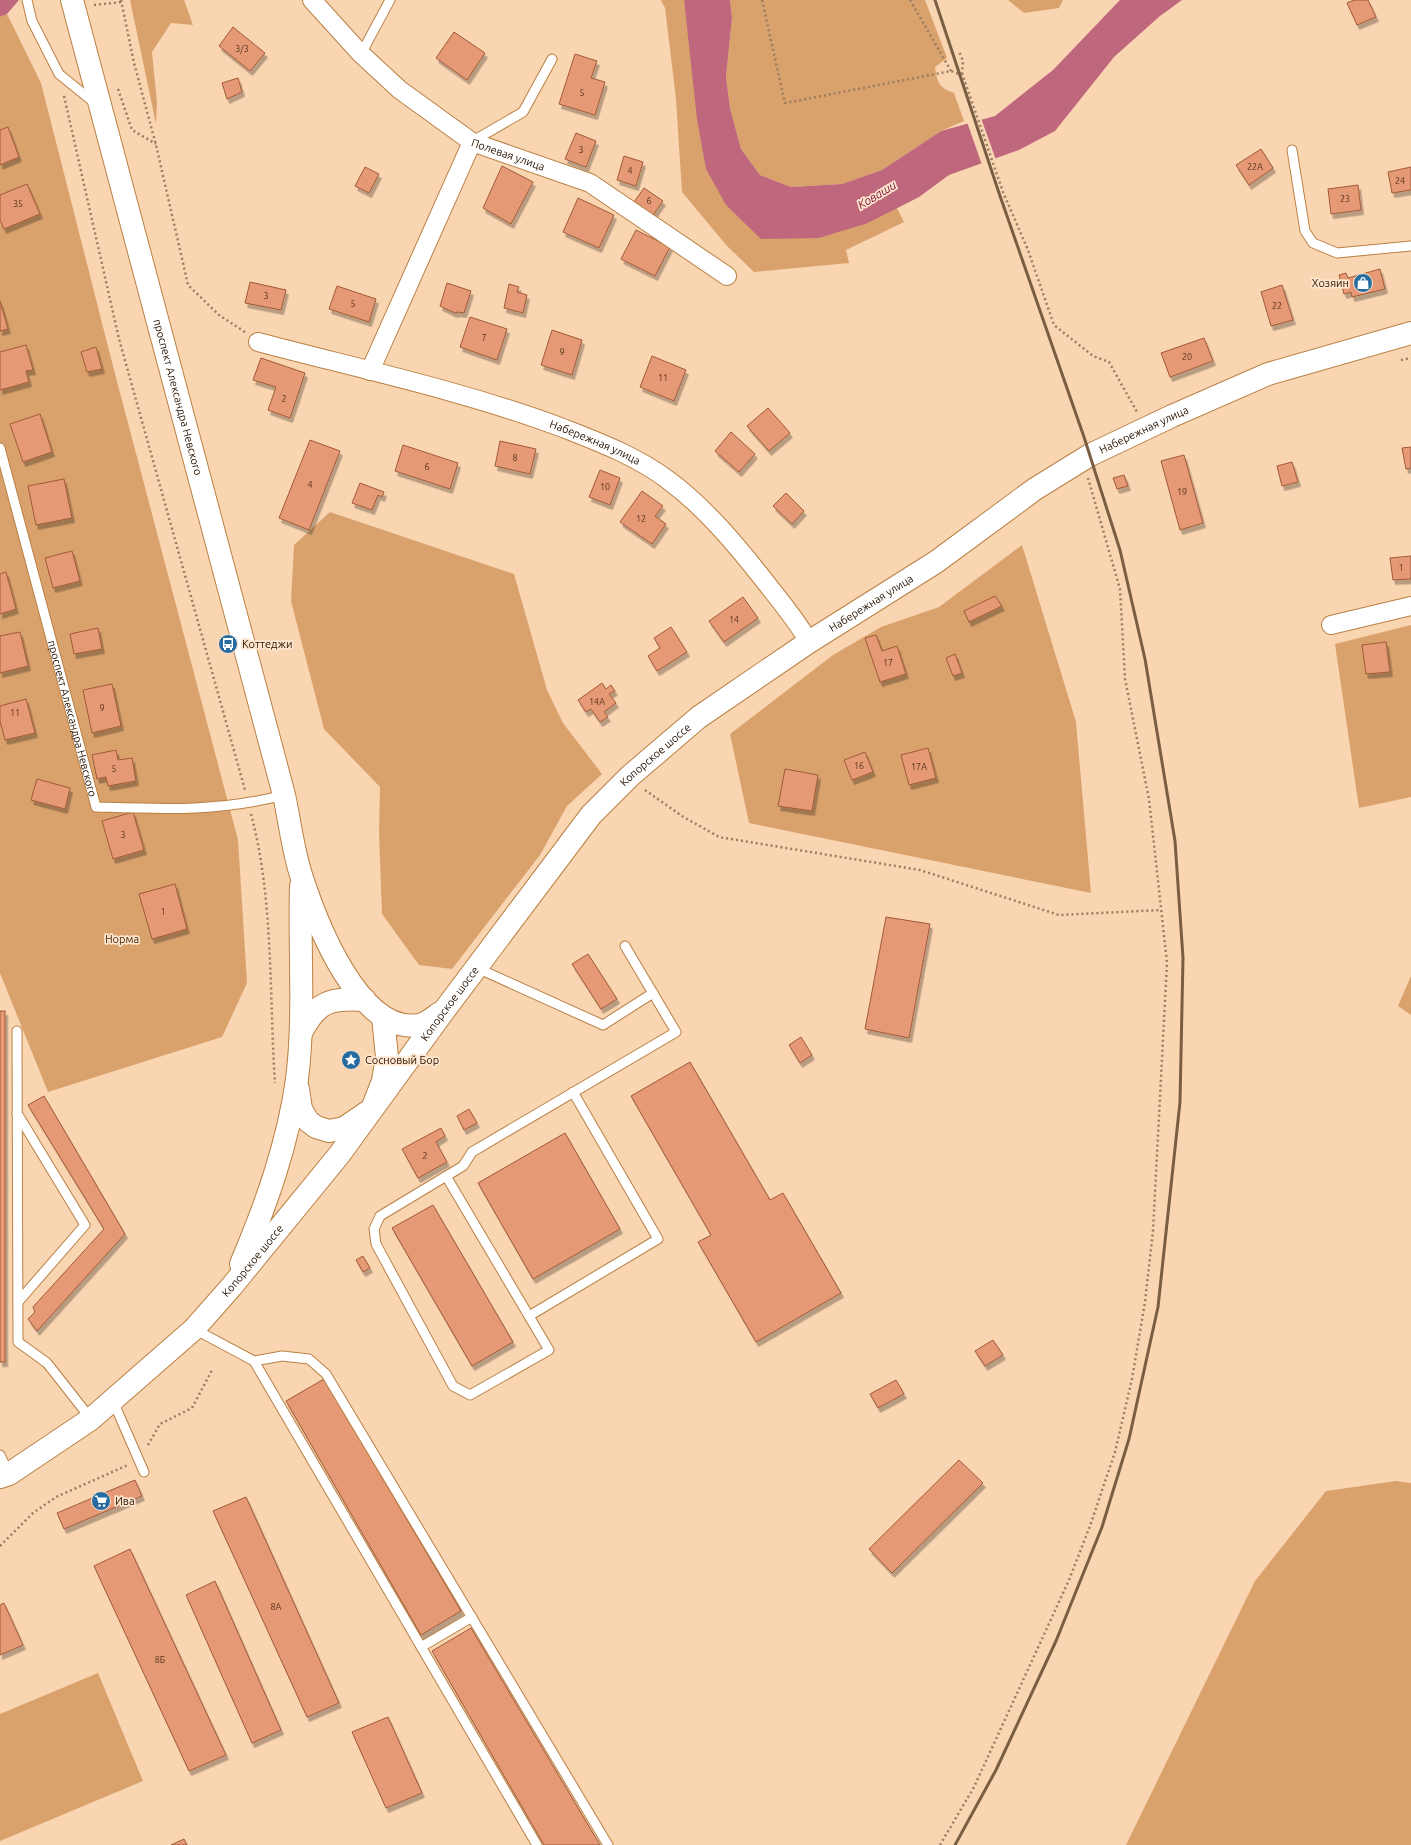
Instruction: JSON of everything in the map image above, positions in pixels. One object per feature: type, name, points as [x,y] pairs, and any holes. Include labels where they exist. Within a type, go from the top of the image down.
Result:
[{"type":"main road","name":"проспект Александра Невского","points":[[82,9],[101,109],[284,795],[301,877]]},
{"type":"main road","name":"Набережная улица","points":[[809,642],[936,562],[1035,489],[1090,455],[1172,416],[1268,374],[1411,334]]},
{"type":"main road","name":"Копорское шоссе","points":[[4,1476],[91,1420],[194,1329],[232,1286],[334,1161],[443,1012],[591,815],[630,776],[699,717],[809,642]]},
{"type":"main road","points":[[301,877],[328,945],[343,972],[365,1000],[383,1017],[402,1025],[420,1025],[443,1012]]},
{"type":"main road","points":[[232,1286],[264,1209],[278,1168],[296,1080],[301,1033],[299,942],[301,877]]},
{"type":"main road","points":[[301,1033],[310,1016],[322,1006],[341,999],[365,1000]]},
{"type":"main road","points":[[296,1080],[301,1109],[308,1121],[316,1127],[329,1131],[344,1128],[372,1109],[383,1081],[388,1057],[383,1017]]},
{"type":"street","name":"Полевая улица","points":[[312,0],[361,54],[400,90],[472,142],[590,183],[727,276]]},
{"type":"street","points":[[370,371],[472,142]]},
{"type":"street","name":"Набережная улица","points":[[258,342],[512,409],[591,439],[628,456],[668,479],[696,504],[740,550],[799,625],[809,642]]},
{"type":"street","points":[[1331,625],[1411,606]]},
{"type":"lane","points":[[27,0],[32,21],[59,74],[101,109]]},
{"type":"lane","points":[[361,54],[390,0]]},
{"type":"lane","points":[[472,142],[524,112],[552,59]]},
{"type":"lane","points":[[1292,150],[1306,231],[1313,243],[1337,253],[1411,246]]},
{"type":"lane","name":"проспект Александра Невского","points":[[0,448],[96,807],[178,810],[248,803],[284,795]]},
{"type":"lane","points":[[446,1176],[549,1350],[470,1394],[453,1386],[376,1244],[374,1229],[380,1216],[462,1166],[472,1152],[676,1032],[624,946]]},
{"type":"lane","points":[[477,968],[603,1025],[653,993]]},
{"type":"lane","points":[[17,1031],[18,1342],[47,1363],[91,1420]]},
{"type":"lane","points":[[529,1316],[658,1239],[573,1092]]},
{"type":"lane","points":[[17,1113],[85,1225],[18,1302]]},
{"type":"lane","points":[[194,1329],[254,1361],[537,1845]]},
{"type":"lane","points":[[254,1361],[282,1356],[309,1360],[326,1374],[608,1845]]},
{"type":"lane","points":[[114,1401],[144,1472]]},
{"type":"lane","points":[[0,1455],[4,1476]]},
{"type":"lane","points":[[421,1647],[472,1617]]},
{"type":"path","points":[[93,0],[94,5]]},
{"type":"path","points":[[762,0],[785,103],[951,71],[959,74],[962,73]]},
{"type":"path","points":[[910,0],[951,71]]},
{"type":"path","points":[[82,9],[94,5],[122,1],[134,63],[156,145],[188,285],[219,315],[258,342]]},
{"type":"path","points":[[959,51],[963,61],[962,73],[1003,192],[1028,250],[1054,325],[1093,356],[1109,362],[1140,418]]},
{"type":"path","points":[[59,74],[120,339],[257,836],[271,968],[272,1045],[276,1091]]},
{"type":"path","points":[[116,84],[132,130],[156,145]]},
{"type":"path","points":[[1401,360],[1411,358]]},
{"type":"path","points":[[940,1845],[974,1786],[1069,1580],[1090,1526],[1115,1452],[1132,1379],[1145,1302],[1153,1231],[1167,963],[1149,799],[1125,679],[1120,589],[1086,473]]},
{"type":"path","points":[[630,776],[641,787],[682,816],[719,837],[920,870],[1059,915],[1161,910]]},
{"type":"path","points":[[0,1546],[33,1513],[56,1497],[139,1460],[160,1424],[192,1408],[212,1370]]},
{"type":"green space","points":[[130,0],[184,0],[193,25],[171,23],[152,52],[157,103],[156,124]]},
{"type":"green space","points":[[661,0],[684,0],[706,169],[868,223],[897,208],[904,222],[846,250],[849,263],[754,272],[727,246],[682,192],[676,99],[665,8]]},
{"type":"green space","points":[[730,0],[925,0],[947,58],[935,67],[937,77],[942,87],[954,93],[964,121],[941,131],[882,170],[842,184],[791,187],[760,175],[741,149],[730,108],[726,77],[732,18]]},
{"type":"green space","points":[[1008,0],[1063,0],[1059,8],[1024,13]]},
{"type":"green space","name":"Норма","points":[[7,14],[41,83],[114,370],[238,840],[247,983],[222,1037],[48,1092],[0,973],[0,17]]},
{"type":"green space","points":[[330,512],[514,574],[547,690],[563,723],[602,774],[567,806],[540,855],[452,969],[419,965],[382,914],[379,832],[380,787],[324,729],[291,601],[294,545]]},
{"type":"green space","points":[[1022,545],[1076,722],[1091,893],[749,823],[730,734],[833,655],[881,627],[939,607]]},
{"type":"green space","points":[[1411,625],[1411,797],[1359,808],[1335,644]]},
{"type":"green space","points":[[1411,976],[1411,1015],[1398,1006]]},
{"type":"green space","points":[[1396,1481],[1411,1483],[1411,1845],[1126,1845],[1255,1581],[1326,1491]]},
{"type":"green space","points":[[98,1673],[143,1781],[0,1841],[0,1714]]},
{"type":"water","points":[[0,0],[19,0],[7,14],[0,17]]},
{"type":"water","name":"Коваши","points":[[684,0],[730,0],[732,18],[726,77],[730,108],[741,149],[760,175],[791,187],[842,184],[882,170],[941,131],[995,116],[1053,70],[1120,0],[1182,0],[1160,16],[1114,57],[1055,131],[1019,150],[949,175],[919,197],[868,223],[819,238],[761,239],[726,205],[706,169],[697,119]]},
{"type":"pier","points":[[981,118],[996,160],[982,165],[967,122]]},
{"type":"building","points":[[1354,0],[1368,0],[1376,17],[1357,25],[1347,3]]},
{"type":"building","points":[[233,27],[265,53],[250,71],[219,46]]},
{"type":"building","points":[[454,32],[485,53],[467,80],[436,58]]},
{"type":"building","points":[[575,54],[597,61],[591,78],[605,82],[595,115],[559,104]]},
{"type":"building","points":[[238,78],[242,92],[227,99],[222,83]]},
{"type":"building","points":[[8,127],[19,157],[0,165],[0,130]]},
{"type":"building","points":[[576,133],[596,141],[586,167],[565,159]]},
{"type":"building","points":[[1261,149],[1273,168],[1249,185],[1236,165]]},
{"type":"building","points":[[624,156],[643,162],[636,186],[617,180]]},
{"type":"building","points":[[502,166],[533,182],[511,224],[483,208]]},
{"type":"building","points":[[365,167],[379,174],[369,193],[355,186]]},
{"type":"building","points":[[1411,167],[1411,190],[1392,193],[1388,172]]},
{"type":"building","points":[[27,184],[40,214],[4,229],[0,220],[0,195]]},
{"type":"building","points":[[1358,185],[1361,210],[1331,214],[1328,189]]},
{"type":"building","points":[[644,188],[663,201],[653,215],[634,202]]},
{"type":"building","points":[[578,198],[614,215],[599,248],[563,232]]},
{"type":"building","points":[[636,230],[670,247],[655,276],[621,259]]},
{"type":"building","name":"Хозяин","points":[[1380,269],[1385,289],[1352,297],[1351,292],[1344,294],[1339,275],[1346,273],[1348,278]]},
{"type":"building","points":[[250,282],[286,290],[281,310],[245,303]]},
{"type":"building","points":[[447,283],[471,291],[464,313],[455,313],[440,306]]},
{"type":"building","points":[[509,284],[519,287],[517,292],[527,295],[523,313],[504,308]]},
{"type":"building","points":[[1282,285],[1293,320],[1271,326],[1261,292]]},
{"type":"building","points":[[337,286],[376,299],[369,322],[329,309]]},
{"type":"building","points":[[0,301],[8,329],[0,331]]},
{"type":"building","points":[[470,317],[507,329],[497,360],[460,347]]},
{"type":"building","points":[[552,330],[582,340],[572,375],[541,365]]},
{"type":"building","points":[[1204,338],[1213,361],[1170,377],[1161,353]]},
{"type":"building","points":[[26,345],[33,370],[26,371],[29,382],[0,390],[0,352]]},
{"type":"building","points":[[96,347],[102,369],[87,372],[81,352]]},
{"type":"building","points":[[652,356],[686,370],[674,401],[640,387]]},
{"type":"building","points":[[261,358],[305,373],[290,418],[268,410],[276,387],[253,380]]},
{"type":"building","points":[[768,408],[790,433],[769,451],[747,426]]},
{"type":"building","points":[[40,414],[52,452],[23,462],[10,424]]},
{"type":"building","points":[[731,432],[755,454],[739,472],[715,451]]},
{"type":"building","points":[[310,440],[340,451],[309,530],[279,518]]},
{"type":"building","points":[[500,441],[536,449],[530,474],[495,466]]},
{"type":"building","points":[[403,445],[458,463],[450,489],[395,471]]},
{"type":"building","points":[[1411,447],[1411,468],[1406,469],[1402,448]]},
{"type":"building","points":[[1184,455],[1203,523],[1180,530],[1161,461]]},
{"type":"building","points":[[1292,462],[1298,482],[1282,486],[1277,466]]},
{"type":"building","points":[[600,470],[620,478],[610,505],[589,497]]},
{"type":"building","points":[[1124,475],[1128,486],[1117,489],[1113,478]]},
{"type":"building","points":[[64,479],[72,518],[36,525],[28,486]]},
{"type":"building","points":[[360,483],[384,492],[382,497],[378,495],[372,510],[352,503]]},
{"type":"building","points":[[642,491],[663,506],[655,516],[666,524],[652,544],[620,522]]},
{"type":"building","points":[[786,493],[804,511],[792,524],[773,506]]},
{"type":"building","points":[[72,551],[80,581],[53,588],[45,558]]},
{"type":"building","points":[[1411,556],[1411,579],[1393,580],[1390,558]]},
{"type":"building","points":[[6,572],[16,609],[0,614],[0,574]]},
{"type":"building","points":[[995,596],[1002,606],[969,622],[964,611]]},
{"type":"building","points":[[743,597],[758,618],[724,642],[709,621]]},
{"type":"building","points":[[671,627],[687,652],[657,671],[648,656],[660,648],[654,638]]},
{"type":"building","points":[[98,628],[102,649],[74,654],[70,634]]},
{"type":"building","points":[[20,632],[28,666],[0,673],[0,636]]},
{"type":"building","points":[[876,635],[882,651],[897,646],[906,674],[880,682],[865,638]]},
{"type":"building","points":[[1386,642],[1390,672],[1366,674],[1362,645]]},
{"type":"building","points":[[955,654],[962,673],[953,676],[946,658]]},
{"type":"building","points":[[602,683],[606,689],[611,685],[615,691],[609,694],[616,703],[604,712],[608,717],[600,722],[591,709],[586,712],[578,700]]},
{"type":"building","points":[[112,684],[121,726],[92,733],[83,690]]},
{"type":"building","points":[[26,699],[35,733],[5,740],[0,721],[0,706]]},
{"type":"building","points":[[928,748],[936,778],[909,785],[901,755]]},
{"type":"building","points":[[116,750],[118,760],[132,758],[136,781],[108,786],[106,777],[97,779],[92,755]]},
{"type":"building","points":[[865,752],[873,772],[852,780],[844,760]]},
{"type":"building","points":[[785,769],[818,775],[812,811],[778,806]]},
{"type":"building","points":[[37,779],[70,788],[65,809],[31,800]]},
{"type":"building","points":[[133,812],[144,850],[113,859],[102,821]]},
{"type":"building","points":[[175,884],[187,929],[152,939],[139,894]]},
{"type":"building","points":[[886,917],[930,924],[909,1038],[865,1029]]},
{"type":"building","points":[[588,954],[617,999],[601,1009],[572,964]]},
{"type":"building","points":[[0,1011],[5,1011],[5,1362],[0,1362]]},
{"type":"building","points":[[801,1037],[812,1055],[800,1063],[789,1045]]},
{"type":"building","points":[[690,1062],[770,1200],[783,1193],[841,1293],[756,1342],[698,1242],[711,1235],[631,1096]]},
{"type":"building","points":[[44,1096],[125,1234],[37,1331],[28,1319],[35,1312],[33,1307],[104,1229],[28,1105]]},
{"type":"building","points":[[469,1109],[477,1123],[464,1130],[457,1116]]},
{"type":"building","points":[[441,1128],[445,1136],[436,1142],[447,1162],[418,1178],[402,1149]]},
{"type":"building","points":[[565,1133],[620,1229],[533,1279],[478,1183]]},
{"type":"building","points":[[433,1205],[513,1342],[472,1366],[392,1228]]},
{"type":"building","points":[[363,1256],[370,1268],[363,1272],[356,1260]]},
{"type":"building","points":[[993,1340],[1003,1355],[985,1366],[975,1351]]},
{"type":"building","points":[[324,1379],[461,1611],[421,1635],[286,1401]]},
{"type":"building","points":[[896,1380],[904,1394],[878,1408],[870,1394]]},
{"type":"building","points":[[959,1460],[983,1483],[892,1573],[869,1549]]},
{"type":"building","points":[[135,1480],[142,1496],[64,1529],[57,1513]]},
{"type":"building","points":[[246,1497],[339,1703],[307,1717],[213,1511]]},
{"type":"building","points":[[130,1549],[226,1755],[189,1771],[94,1566]]},
{"type":"building","points":[[215,1581],[281,1730],[252,1743],[186,1595]]},
{"type":"building","points":[[4,1603],[23,1645],[0,1655],[0,1605]]},
{"type":"building","points":[[471,1628],[600,1845],[544,1845],[432,1651]]},
{"type":"building","points":[[388,1717],[422,1793],[386,1808],[352,1732]]},
{"type":"building","points":[[184,1839],[187,1845],[171,1845]]},
{"type":"railway","points":[[935,0],[999,193],[1084,437],[1120,550],[1145,659],[1175,841],[1183,958],[1180,1102],[1158,1307],[1129,1439],[1102,1527],[1056,1641],[996,1770],[955,1845]]},
{"type":"place","name":"Хозяин","points":[[1363,283]]},
{"type":"place","name":"Коттеджи","points":[[228,644]]},
{"type":"place","name":"Сосновый Бор","points":[[351,1060]]},
{"type":"place","name":"Ива","points":[[101,1501]]}]
